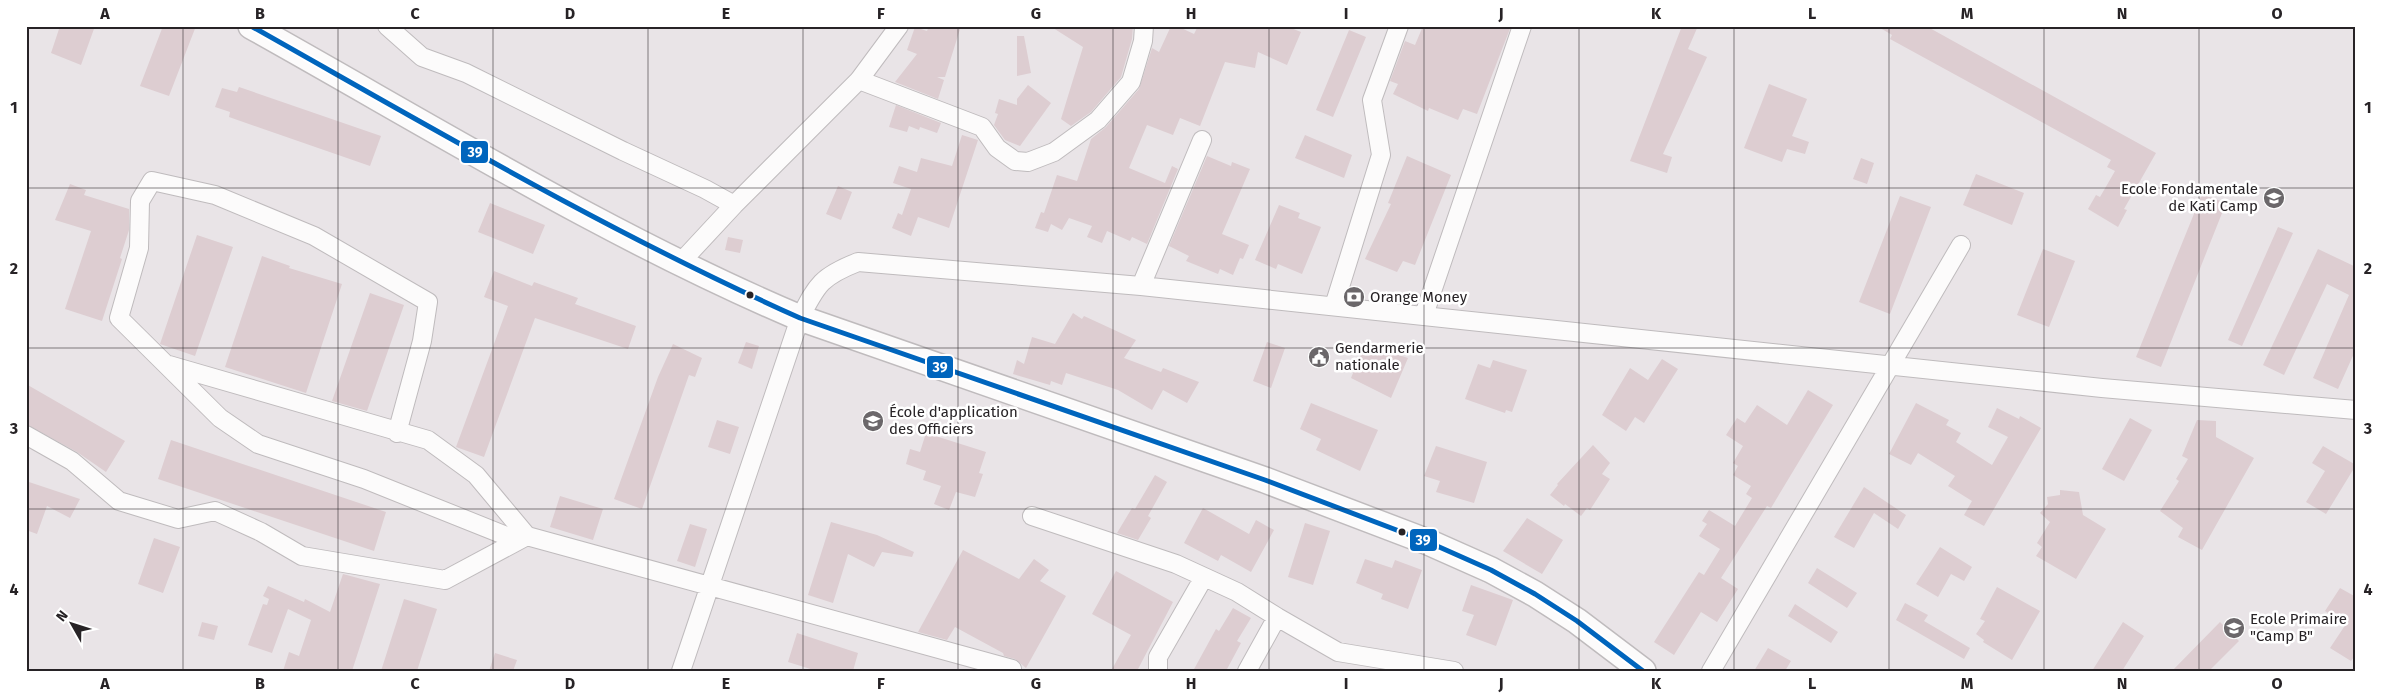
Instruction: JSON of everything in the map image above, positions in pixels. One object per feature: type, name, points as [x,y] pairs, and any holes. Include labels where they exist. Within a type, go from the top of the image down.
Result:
[{"type":"highway","points":[[251,26],[520,179],[741,293],[800,318],[1265,480],[1428,542],[1491,570],[1535,594],[1577,621],[1643,671]]},
{"type":"street","points":[[387,26],[422,57],[466,73],[614,147],[705,189],[734,205]]},
{"type":"street","points":[[681,262],[734,205],[859,80],[899,26]]},
{"type":"street","points":[[859,80],[982,127],[997,148],[1014,161],[1028,162],[1054,152],[1098,120],[1131,82],[1143,41],[1144,26]]},
{"type":"street","points":[[1334,306],[1381,155],[1372,100],[1398,26]]},
{"type":"street","points":[[1424,315],[1522,26]]},
{"type":"street","points":[[1141,286],[1202,140]]},
{"type":"street","points":[[397,433],[422,341],[428,302],[314,236],[214,195],[152,181],[140,201],[139,248],[119,318],[220,418],[258,444],[364,479],[509,537],[527,536],[1012,669]]},
{"type":"street","points":[[1711,671],[1961,245]]},
{"type":"street","points":[[681,671],[800,318],[816,287],[835,271],[858,262],[1141,286],[2102,388],[2356,410]]},
{"type":"street","points":[[166,364],[397,433],[428,440],[476,475],[527,536]]},
{"type":"street","points":[[26,436],[72,461],[119,501],[178,519],[215,512],[261,532],[302,556],[445,580],[527,536]]},
{"type":"street","points":[[1032,516],[1176,564],[1236,592],[1338,652],[1454,671]]},
{"type":"street","points":[[1158,671],[1158,657],[1204,577]]},
{"type":"street","points":[[1247,671],[1277,617]]},
{"type":"building","points":[[60,26],[95,26],[81,65],[51,53]]},
{"type":"building","points":[[163,26],[196,26],[169,96],[140,86]]},
{"type":"building","points":[[929,26],[961,26],[945,77],[937,77],[944,80],[938,99],[895,82],[917,54],[907,50],[915,27],[927,31]]},
{"type":"building","points":[[1050,26],[1133,26],[1132,39],[1121,77],[1091,112],[1071,126],[1061,119],[1083,47]]},
{"type":"building","points":[[1171,26],[1177,26],[1194,34],[1198,26],[1286,26],[1301,32],[1287,65],[1258,52],[1255,68],[1225,62],[1200,126],[1180,118],[1173,135],[1147,125],[1129,168],[1165,183],[1172,166],[1178,169],[1147,244],[1132,237],[1130,241],[1107,231],[1102,243],[1087,237],[1092,226],[1069,218],[1062,230],[1051,224],[1048,232],[1035,228],[1041,212],[1044,213],[1057,175],[1077,181],[1091,139],[1106,127],[1139,89],[1152,48],[1159,52]]},
{"type":"building","points":[[1423,26],[1511,26],[1477,114],[1463,109],[1458,120],[1429,108],[1428,111],[1393,94],[1398,84],[1390,81],[1405,41],[1415,45]]},
{"type":"building","points":[[1682,26],[1698,26],[1688,49],[1707,57],[1663,154],[1672,157],[1667,173],[1630,161]]},
{"type":"building","points":[[1877,26],[1926,26],[2156,153],[2124,209],[2127,210],[2118,227],[2088,209],[2096,195],[2100,197],[2115,171],[2107,167],[2111,160],[1890,39],[1892,35]]},
{"type":"building","points":[[1349,30],[1366,37],[1333,117],[1316,110]]},
{"type":"building","points":[[1017,36],[1024,36],[1031,73],[1017,76]]},
{"type":"building","points":[[1769,84],[1807,99],[1792,136],[1809,142],[1805,154],[1787,149],[1782,162],[1744,148]]},
{"type":"building","points":[[1028,85],[1051,103],[1020,146],[1005,140],[994,125],[998,114],[995,113],[999,99],[1017,105],[1017,99]]},
{"type":"building","points":[[239,87],[381,136],[370,166],[229,117],[230,112],[215,107],[222,88],[237,92]]},
{"type":"building","points":[[896,105],[941,123],[937,133],[920,127],[919,130],[909,126],[907,132],[889,127]]},
{"type":"building","points":[[962,135],[978,140],[949,228],[918,217],[911,236],[892,228],[898,213],[902,215],[911,189],[893,183],[899,166],[917,172],[921,158],[952,166]]},
{"type":"building","points":[[1305,135],[1352,155],[1344,178],[1295,158]]},
{"type":"building","points":[[1207,156],[1231,166],[1232,162],[1250,169],[1222,234],[1249,245],[1243,259],[1240,258],[1233,275],[1220,269],[1218,274],[1186,261],[1189,256],[1169,246]]},
{"type":"building","points":[[1407,156],[1451,175],[1415,265],[1403,261],[1397,272],[1365,259],[1391,204],[1388,203]]},
{"type":"building","points":[[1861,158],[1874,163],[1867,184],[1853,179]]},
{"type":"building","points":[[1976,174],[2024,193],[2012,225],[1963,205]]},
{"type":"building","points":[[70,184],[86,190],[84,195],[129,209],[129,230],[120,258],[122,259],[102,321],[65,309],[91,231],[55,220]]},
{"type":"building","points":[[838,186],[852,192],[841,220],[826,214]]},
{"type":"building","points":[[2202,194],[2226,203],[2161,367],[2136,357]]},
{"type":"building","points":[[1900,196],[1931,207],[1890,314],[1859,302]]},
{"type":"building","points":[[490,203],[545,225],[533,254],[478,232]]},
{"type":"building","points":[[1279,205],[1300,213],[1298,218],[1321,227],[1302,274],[1278,264],[1276,269],[1255,260]]},
{"type":"building","points":[[2278,227],[2293,233],[2242,346],[2228,340]]},
{"type":"building","points":[[197,235],[233,247],[195,356],[160,344]]},
{"type":"building","points":[[728,237],[743,240],[740,253],[725,250]]},
{"type":"building","points":[[2043,249],[2075,261],[2049,327],[2017,315]]},
{"type":"building","points":[[2318,249],[2356,267],[2356,349],[2338,389],[2313,378],[2349,295],[2327,284],[2284,375],[2263,365]]},
{"type":"building","points":[[262,256],[290,266],[289,268],[342,284],[306,393],[225,367]]},
{"type":"building","points":[[494,271],[532,286],[534,282],[578,298],[575,304],[636,326],[628,349],[535,318],[484,457],[456,447],[508,306],[484,297]]},
{"type":"building","points":[[370,293],[404,305],[367,411],[332,401]]},
{"type":"building","points":[[1073,313],[1082,319],[1084,316],[1136,340],[1124,358],[1161,372],[1163,368],[1199,382],[1187,403],[1163,390],[1152,410],[1118,390],[1066,373],[1062,385],[1051,381],[1050,385],[1013,374],[1017,360],[1024,364],[1032,337],[1055,344]]},
{"type":"building","points":[[746,342],[759,346],[752,369],[738,363]]},
{"type":"building","points":[[1267,342],[1285,348],[1271,388],[1253,381]]},
{"type":"building","points":[[673,344],[702,358],[695,377],[689,375],[642,509],[614,499],[658,377]]},
{"type":"building","points":[[1365,344],[1408,358],[1391,398],[1351,378]]},
{"type":"building","points":[[1662,359],[1678,369],[1644,423],[1635,417],[1626,431],[1602,415],[1630,368],[1648,380]]},
{"type":"building","points":[[1493,360],[1527,370],[1512,412],[1506,410],[1505,413],[1465,399],[1478,364],[1490,368]]},
{"type":"building","points":[[26,384],[125,441],[106,472],[77,452],[26,424]]},
{"type":"building","points":[[1808,390],[1833,405],[1771,508],[1767,506],[1721,578],[1738,589],[1717,622],[1701,612],[1674,655],[1654,642],[1699,572],[1704,575],[1720,549],[1699,536],[1707,524],[1702,521],[1709,510],[1735,526],[1752,498],[1746,494],[1751,486],[1733,475],[1738,466],[1733,463],[1743,446],[1726,435],[1737,418],[1745,423],[1757,405],[1787,425]]},
{"type":"building","points":[[1311,403],[1378,430],[1360,471],[1316,450],[1321,439],[1300,429]]},
{"type":"building","points":[[1916,403],[1949,420],[1946,425],[1961,433],[1956,442],[1992,465],[2008,437],[1988,427],[1997,408],[2019,419],[2020,416],[2041,428],[1984,526],[1964,515],[1972,501],[1948,486],[1955,476],[1918,453],[1911,465],[1889,454]]},
{"type":"building","points":[[2130,418],[2152,430],[2124,481],[2102,469]]},
{"type":"building","points":[[717,420],[739,427],[730,454],[708,447]]},
{"type":"building","points":[[2197,420],[2216,421],[2216,437],[2254,458],[2202,550],[2178,537],[2183,528],[2160,511],[2179,481],[2176,479],[2188,459],[2182,456]]},
{"type":"building","points":[[926,433],[986,452],[979,473],[983,474],[975,497],[956,492],[949,510],[934,504],[941,486],[923,480],[926,471],[906,464],[910,449],[920,452]]},
{"type":"building","points":[[171,440],[386,512],[374,551],[158,479]]},
{"type":"building","points":[[1593,445],[1610,463],[1602,474],[1610,479],[1590,510],[1587,508],[1581,516],[1550,495],[1557,484]]},
{"type":"building","points":[[1436,446],[1487,462],[1474,503],[1436,492],[1440,481],[1424,476]]},
{"type":"building","points":[[2323,446],[2356,465],[2326,514],[2306,502],[2325,471],[2312,463]]},
{"type":"building","points":[[1155,475],[1167,482],[1148,516],[1151,518],[1138,540],[1117,533],[1132,508],[1135,509]]},
{"type":"building","points":[[26,481],[80,499],[70,518],[47,506],[37,534],[26,530]]},
{"type":"building","points":[[1864,487],[1906,515],[1898,529],[1874,513],[1854,548],[1834,537]]},
{"type":"building","points":[[2060,490],[2079,492],[2083,515],[2106,529],[2076,579],[2036,556],[2042,547],[2037,543],[2050,522],[2040,513],[2048,504],[2047,497],[2060,495]]},
{"type":"building","points":[[560,496],[603,509],[593,540],[550,527]]},
{"type":"building","points":[[1203,508],[1249,534],[1256,520],[1274,530],[1251,572],[1221,555],[1218,561],[1184,543]]},
{"type":"building","points":[[1527,518],[1563,540],[1542,574],[1503,551]]},
{"type":"building","points":[[831,522],[877,535],[914,552],[912,557],[882,552],[874,567],[848,554],[833,603],[808,595]]},
{"type":"building","points":[[1305,523],[1330,531],[1313,585],[1288,577]]},
{"type":"building","points":[[690,524],[707,529],[695,567],[677,561]]},
{"type":"building","points":[[154,538],[180,547],[163,593],[138,584]]},
{"type":"building","points":[[1940,547],[1972,567],[1964,581],[1951,574],[1938,597],[1916,584]]},
{"type":"building","points":[[963,550],[1019,579],[1034,559],[1049,570],[1040,581],[1066,596],[1026,668],[1015,659],[1004,656],[1003,653],[955,627],[947,640],[918,632]]},
{"type":"building","points":[[1365,559],[1392,568],[1395,560],[1422,570],[1408,609],[1381,599],[1383,594],[1356,583]]},
{"type":"building","points":[[1817,568],[1857,593],[1847,608],[1808,583]]},
{"type":"building","points":[[1116,571],[1173,602],[1137,671],[1111,671],[1131,635],[1092,614]]},
{"type":"building","points":[[343,574],[380,584],[352,671],[283,671],[289,652],[299,656],[311,620],[288,609],[272,653],[248,645],[263,604],[267,605],[269,599],[263,596],[268,586],[304,602],[305,599],[330,612]]},
{"type":"building","points":[[1471,585],[1513,600],[1496,646],[1466,635],[1474,615],[1462,611]]},
{"type":"building","points":[[1997,587],[2040,611],[2012,660],[1983,642],[1984,640],[1976,634],[1985,621],[1980,619]]},
{"type":"building","points":[[2340,588],[2356,597],[2356,654],[2351,661],[2330,648],[2346,624],[2325,611]]},
{"type":"building","points":[[404,599],[437,609],[417,671],[381,671]]},
{"type":"building","points":[[1905,603],[1928,615],[1924,621],[1970,648],[1964,659],[1896,620]]},
{"type":"building","points":[[1795,604],[1838,632],[1831,643],[1788,616]]},
{"type":"building","points":[[1233,608],[1251,618],[1237,641],[1241,643],[1226,671],[1193,671],[1216,629],[1219,631]]},
{"type":"building","points":[[202,622],[218,626],[214,640],[198,636]]},
{"type":"building","points":[[2123,622],[2144,636],[2122,671],[2092,671]]},
{"type":"building","points":[[2220,622],[2239,641],[2209,671],[2172,671]]},
{"type":"building","points":[[797,633],[858,653],[853,671],[817,671],[788,662]]},
{"type":"building","points":[[1768,648],[1791,661],[1785,671],[1754,671]]},
{"type":"building","points":[[495,653],[517,660],[513,671],[489,671]]},
{"type":"transit line","name":"39","points":[[251,26],[454,141],[591,215],[660,251],[800,318],[1265,480],[1428,542],[1491,570],[1535,594],[1577,621],[1643,671]]},
{"type":"place","name":"Ecole Fondamentale de Kati Camp","points":[[2274,198]]},
{"type":"place","name":"Orange Money","points":[[1354,297]]},
{"type":"place","name":"Gendarmerie nationale","points":[[1319,357]]},
{"type":"place","name":"École d'application des Officiers","points":[[873,421]]},
{"type":"place","name":"Ecole Primaire \"Camp B\"","points":[[2234,628]]}]
